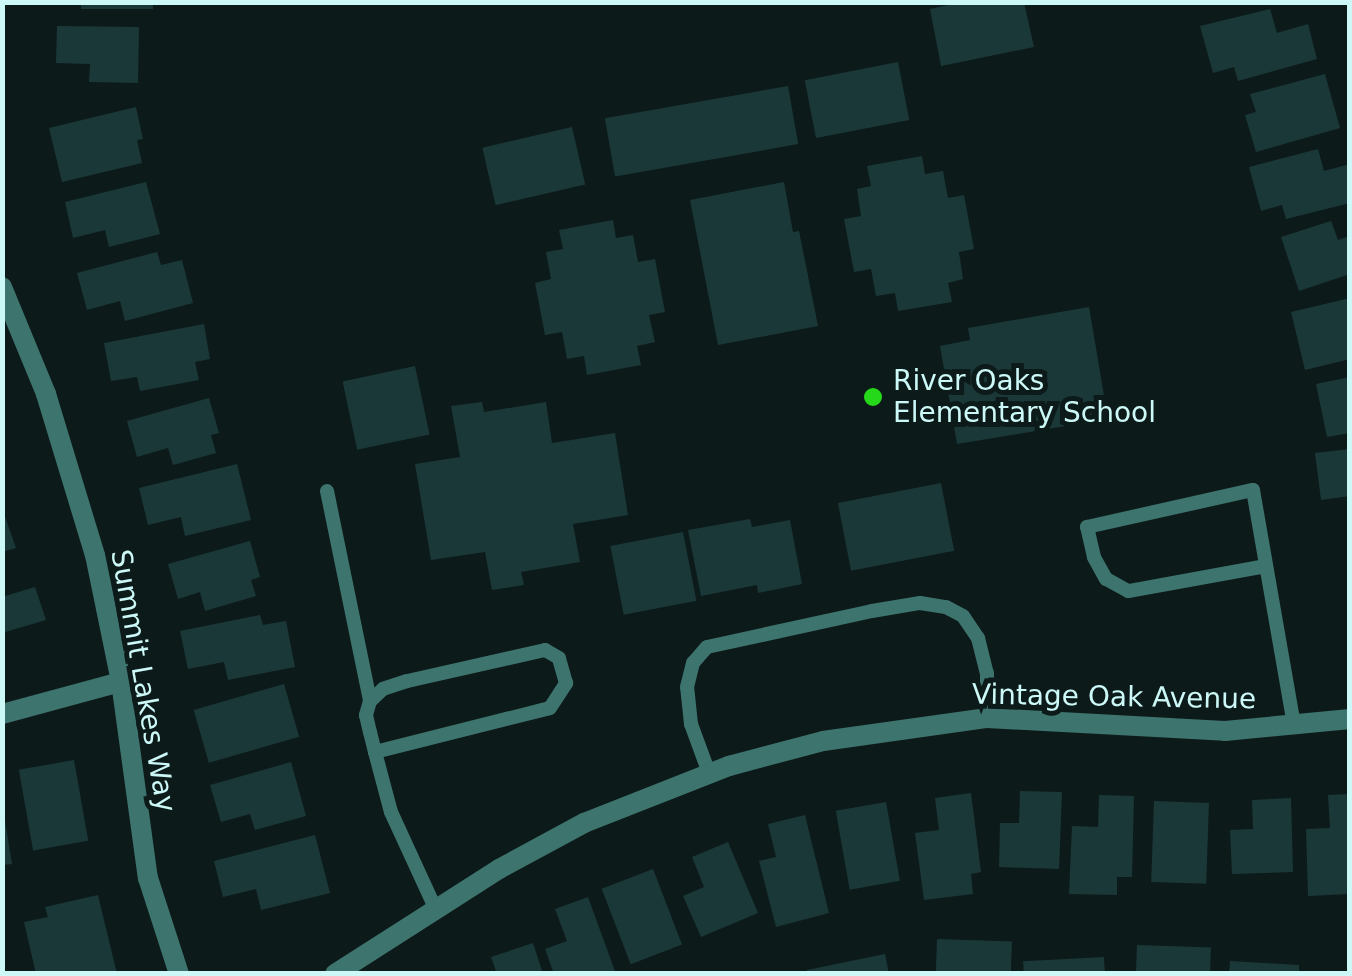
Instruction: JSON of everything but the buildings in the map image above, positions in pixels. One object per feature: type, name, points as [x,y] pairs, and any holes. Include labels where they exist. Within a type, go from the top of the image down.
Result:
[{"type":"street","name":"Summit Lakes Way","points":[[2,286],[72,474],[95,555],[121,682],[148,878],[179,974]]},
{"type":"street","points":[[2,714],[121,682]]},
{"type":"street","name":"Vintage Oak Avenue","points":[[334,974],[499,868],[584,823],[708,774],[824,741],[987,718],[1225,731],[1350,719]]},
{"type":"lane","points":[[1266,566],[1128,591],[1106,579],[1094,556],[1087,527],[1254,490],[1294,726]]},
{"type":"lane","points":[[326,491],[370,701],[366,715],[375,752],[391,812],[436,910]]},
{"type":"lane","points":[[708,774],[691,724],[688,687],[693,664],[707,648],[872,610],[920,603],[946,607],[963,616],[978,638],[987,673],[987,718]]},
{"type":"lane","points":[[370,701],[384,689],[545,650],[560,658],[566,683],[550,708],[375,752]]},
{"type":"place","name":"River Oaks Elementary School","points":[[873,397]]}]
